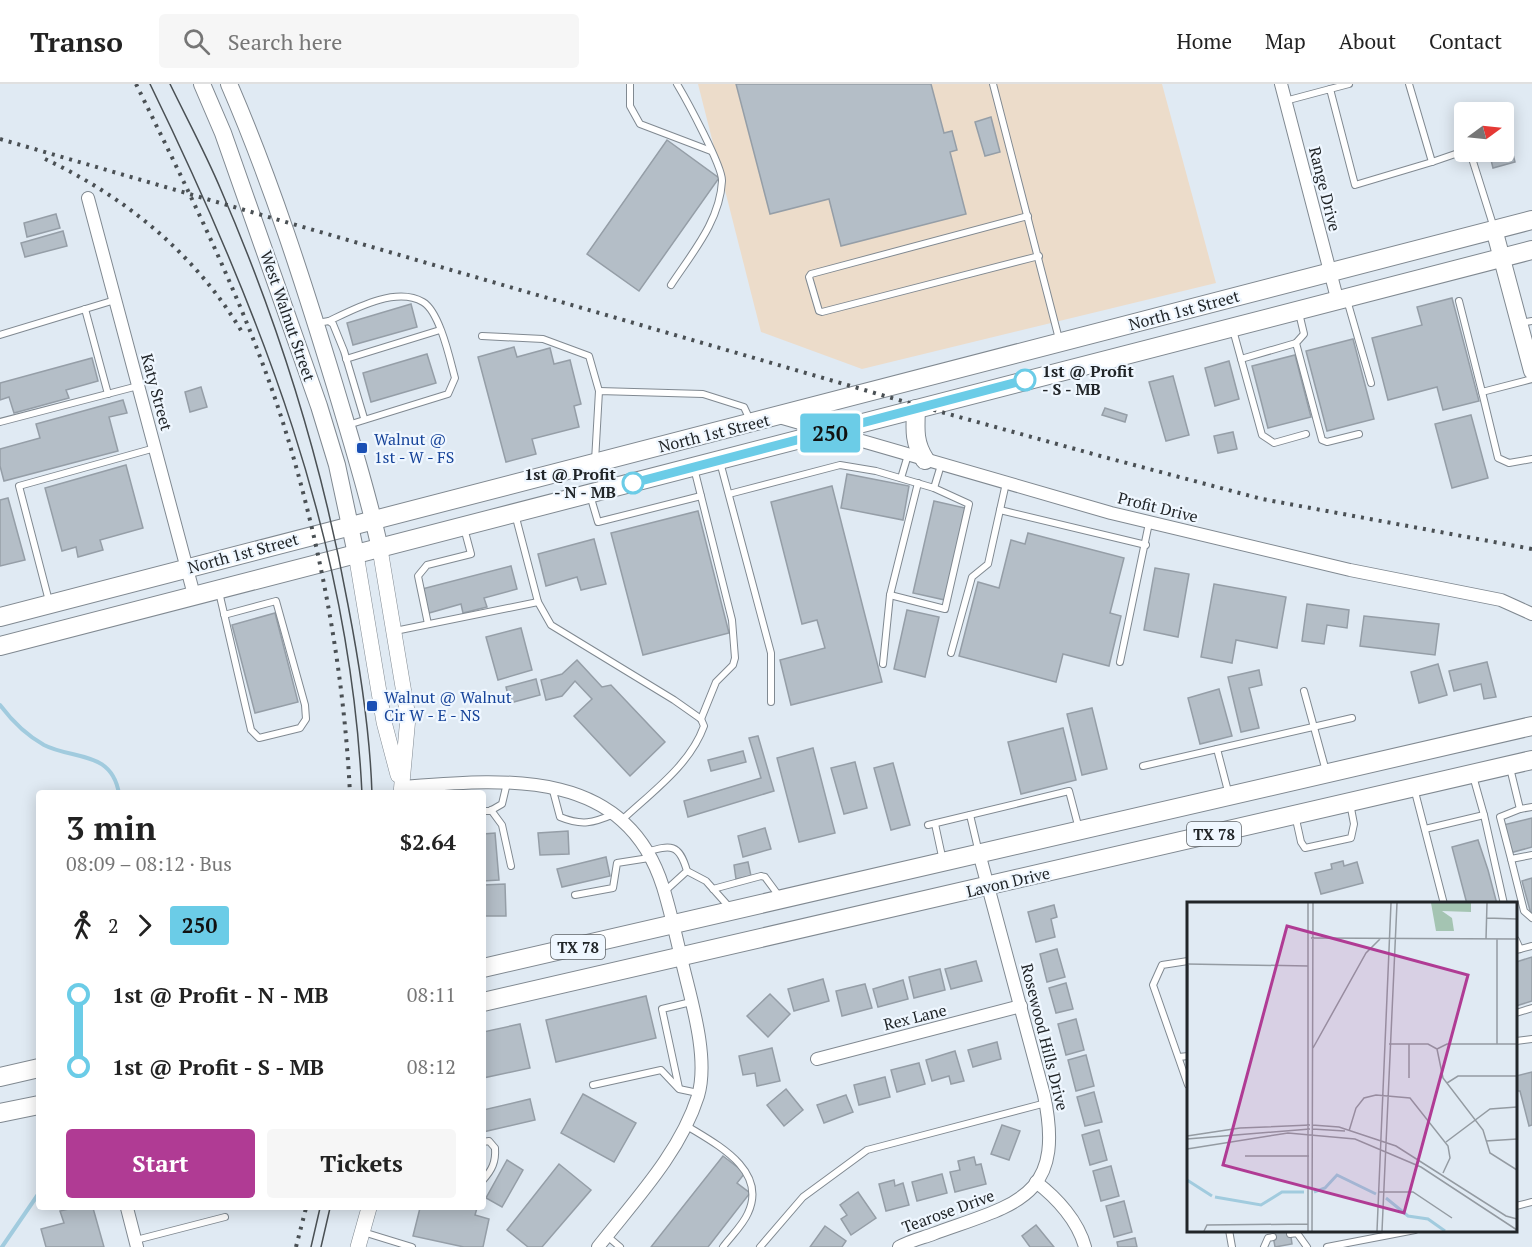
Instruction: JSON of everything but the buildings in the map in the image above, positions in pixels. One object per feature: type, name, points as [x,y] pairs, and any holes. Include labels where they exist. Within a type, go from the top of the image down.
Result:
[{"type":"main road","name":"West Walnut Street","points":[[202,84],[223,133],[294,332],[337,465],[356,554]]},
{"type":"main road","name":"West Walnut Street","points":[[229,84],[323,322],[347,425],[380,549]]},
{"type":"main road","name":"North 1st Street","points":[[0,617],[350,525],[752,424],[1532,220]]},
{"type":"main road","points":[[1494,229],[1502,259],[1525,322],[1532,371]]},
{"type":"main road","name":"North 1st Street","points":[[0,646],[218,588],[694,468],[1067,369],[1342,301],[1532,250]]},
{"type":"main road","points":[[294,332],[323,322]]},
{"type":"main road","points":[[1060,342],[1067,369]]},
{"type":"main road","points":[[916,409],[917,447],[925,460]]},
{"type":"main road","name":"TX 78","points":[[486,967],[1532,726]]},
{"type":"main road","name":"Lavon Drive","points":[[486,1001],[988,887],[1532,759]]},
{"type":"main road","points":[[0,1077],[36,1069]]},
{"type":"main road","points":[[0,1113],[36,1105]]},
{"type":"street","name":"Range Drive","points":[[1281,84],[1329,272],[1342,301]]},
{"type":"street","name":"Katy Street","points":[[88,198],[194,595]]},
{"type":"street","name":"Profit Drive","points":[[779,417],[1150,522],[1350,570],[1461,590],[1501,600],[1532,614]]},
{"type":"street","points":[[380,549],[408,717],[401,790]]},
{"type":"street","points":[[356,554],[384,722],[401,790]]},
{"type":"street","points":[[401,790],[507,783],[552,787],[599,802],[618,817],[648,855],[664,892],[681,956],[700,1049],[699,1094],[687,1126],[662,1165],[598,1247]]},
{"type":"street","name":"Rosewood Hills Drive","points":[[979,853],[1050,1120],[1050,1152],[1047,1167],[1036,1182]]},
{"type":"street","name":"Rex Lane","points":[[817,1059],[1021,1006]]},
{"type":"street","points":[[1036,1182],[1050,1193],[1070,1217],[1082,1235],[1085,1247]]},
{"type":"street","name":"Tearose Drive","points":[[899,1247],[992,1214],[1016,1202],[1036,1182]]},
{"type":"street","points":[[128,1210],[136,1244]]},
{"type":"street","points":[[360,1239],[368,1210]]},
{"type":"lane","points":[[630,84],[630,106],[640,123],[711,152]]},
{"type":"lane","points":[[671,285],[711,225],[723,179],[694,111],[677,84]]},
{"type":"lane","points":[[993,84],[1060,342]]},
{"type":"lane","points":[[1285,101],[1331,86],[1349,84]]},
{"type":"lane","points":[[1409,84],[1432,162]]},
{"type":"lane","points":[[1331,86],[1354,185],[1454,154]]},
{"type":"lane","points":[[1473,162],[1494,229]]},
{"type":"lane","points":[[1028,216],[811,274],[809,277],[819,311],[822,312],[1039,256]]},
{"type":"lane","points":[[347,425],[448,394],[455,378],[436,318],[424,302],[407,297],[381,300],[323,322],[346,359],[364,418]]},
{"type":"lane","points":[[0,335],[115,300]]},
{"type":"lane","points":[[1342,301],[1371,383]]},
{"type":"lane","points":[[1459,301],[1498,458],[1509,463],[1532,459]]},
{"type":"lane","points":[[85,309],[108,394]]},
{"type":"lane","points":[[1241,358],[1296,343],[1304,334],[1299,312]]},
{"type":"lane","points":[[1233,329],[1262,435],[1274,443],[1306,434]]},
{"type":"lane","points":[[346,359],[440,330]]},
{"type":"lane","points":[[482,336],[543,339],[589,356],[598,391],[594,464]]},
{"type":"lane","points":[[1296,343],[1322,440],[1327,442],[1359,434]]},
{"type":"lane","points":[[1482,392],[1532,379]]},
{"type":"lane","points":[[0,422],[138,386]]},
{"type":"lane","points":[[598,391],[703,394],[744,407],[752,424]]},
{"type":"lane","points":[[50,604],[19,486],[155,448]]},
{"type":"lane","points":[[901,478],[925,460],[934,488]]},
{"type":"lane","points":[[720,461],[771,653],[771,702]]},
{"type":"lane","points":[[729,494],[840,465],[918,483],[969,504],[945,609],[890,595]]},
{"type":"lane","points":[[694,468],[732,620],[735,658],[733,665],[716,682],[701,719]]},
{"type":"lane","points":[[883,664],[890,595],[918,483]]},
{"type":"lane","points":[[951,653],[972,577],[988,564],[1006,483]]},
{"type":"lane","points":[[590,494],[598,522],[701,496]]},
{"type":"lane","points":[[1000,510],[1146,545]]},
{"type":"lane","points":[[515,514],[538,602],[551,625],[701,719],[704,726],[700,738],[680,766],[618,817],[591,824],[575,823],[560,817],[552,787]]},
{"type":"lane","points":[[1120,662],[1150,522]]},
{"type":"lane","points":[[428,624],[418,576],[427,566],[471,554],[464,527]]},
{"type":"lane","points":[[218,588],[224,615],[251,730],[259,738],[300,728],[306,719],[305,705],[276,601],[224,615]]},
{"type":"lane","points":[[394,631],[538,602]]},
{"type":"lane","points":[[1304,691],[1326,773]]},
{"type":"lane","points":[[1143,765],[1352,718]]},
{"type":"lane","points":[[1217,749],[1229,795]]},
{"type":"lane","points":[[1509,765],[1520,809]]},
{"type":"lane","points":[[1472,773],[1504,902]]},
{"type":"lane","points":[[486,811],[502,804],[507,783]]},
{"type":"lane","points":[[1413,787],[1444,902]]},
{"type":"lane","points":[[943,861],[931,824],[1069,791],[1080,830]]},
{"type":"lane","points":[[1295,815],[1301,842],[1305,848],[1351,838],[1354,824],[1350,802]]},
{"type":"lane","points":[[1532,807],[1500,817],[1524,911],[1532,918]]},
{"type":"lane","points":[[491,810],[502,825],[511,866]]},
{"type":"lane","points":[[970,815],[979,853]]},
{"type":"lane","points":[[1425,829],[1484,815]]},
{"type":"lane","points":[[575,895],[613,888],[617,863],[648,855],[667,846],[673,847],[683,856],[687,871],[706,881],[732,910]]},
{"type":"lane","points":[[1511,859],[1532,855]]},
{"type":"lane","points":[[664,892],[687,871]]},
{"type":"lane","points":[[713,889],[761,876],[765,877],[782,899]]},
{"type":"lane","points":[[1518,949],[1532,946]]},
{"type":"lane","points":[[1187,961],[1162,965],[1153,984],[1187,1082]]},
{"type":"lane","points":[[679,1089],[662,1009],[691,1002]]},
{"type":"lane","points":[[1517,1012],[1532,1008]]},
{"type":"lane","points":[[1517,1041],[1532,1039]]},
{"type":"lane","points":[[1179,1057],[1187,1056]]},
{"type":"lane","points":[[593,1085],[661,1070],[679,1089],[699,1094]]},
{"type":"lane","points":[[759,1247],[803,1197],[867,1150],[1046,1103]]},
{"type":"lane","points":[[687,1126],[723,1150],[749,1175],[753,1196],[748,1214],[723,1247]]},
{"type":"lane","points":[[486,1142],[489,1141],[495,1148],[496,1157],[491,1171],[486,1177]]},
{"type":"lane","points":[[1517,1206],[1532,1202]]},
{"type":"lane","points":[[136,1244],[225,1216]]},
{"type":"lane","points":[[1229,1232],[1232,1247]]},
{"type":"lane","points":[[1327,1247],[1405,1232]]},
{"type":"lane","points":[[1290,1234],[1297,1233],[1307,1247]]},
{"type":"lane","points":[[607,1236],[620,1247]]},
{"type":"lane","points":[[1264,1247],[1268,1238],[1273,1237]]},
{"type":"lane","points":[[360,1239],[412,1247]]},
{"type":"shaded area","points":[[698,84],[1162,84],[1216,283],[862,369],[761,332]]},
{"type":"waterway","points":[[0,705],[9,717],[31,737],[44,745],[100,763],[115,780],[118,790]]},
{"type":"waterway","points":[[2,1247],[36,1197]]},
{"type":"tram line","points":[[150,84],[228,254],[293,428],[319,517],[339,607],[354,700],[362,790]]},
{"type":"tram line","points":[[170,84],[209,163],[242,240],[280,342],[312,446],[337,552],[357,652],[367,722],[372,790]]},
{"type":"tram line","points":[[311,1247],[320,1210]]},
{"type":"tram line","points":[[321,1247],[330,1210]]},
{"type":"railway","points":[[136,84],[198,211],[236,297],[285,429],[310,518],[329,609],[342,702],[350,790]]},
{"type":"railway","points":[[0,139],[923,407],[1104,457],[1262,499],[1532,549]]},
{"type":"railway","points":[[45,159],[103,191],[157,231],[203,278],[224,304],[242,332]]},
{"type":"railway","points":[[296,1247],[305,1210]]},
{"type":"bus line","name":"250","points":[[633,483],[1025,380]]},
{"type":"place","name":"1st @ Profit - S - MB","points":[[1025,380]]},
{"type":"place","name":"Walnut @ 1st - W - FS","points":[[362,448]]},
{"type":"place","name":"1st @ Profit - N - MB","points":[[633,483]]},
{"type":"place","name":"Walnut @ Walnut Cir W - E - NS","points":[[372,706]]}]
